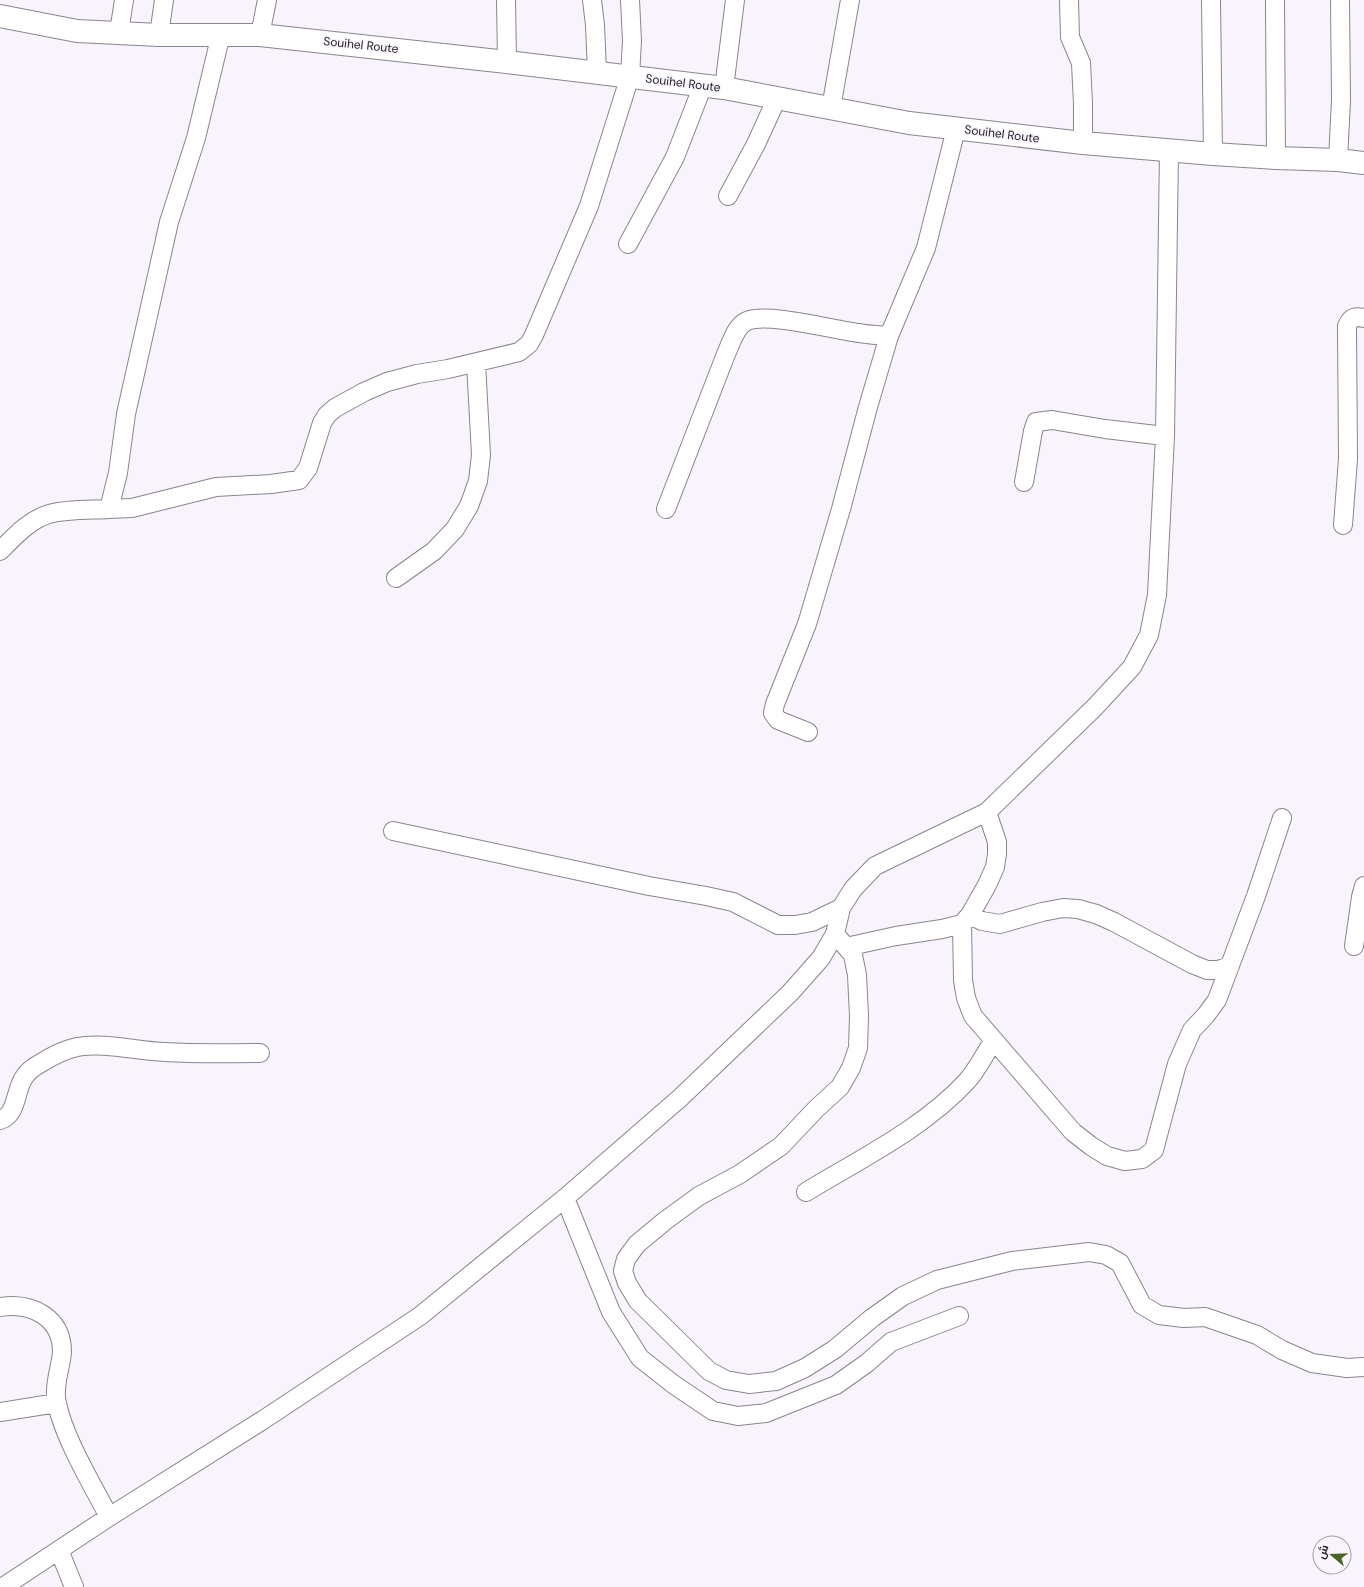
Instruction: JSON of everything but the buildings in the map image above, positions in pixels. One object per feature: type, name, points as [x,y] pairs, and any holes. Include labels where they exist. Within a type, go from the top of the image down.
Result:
[{"type":"main road","name":"Souihel Route","points":[[0,16],[77,31],[159,35],[260,34],[597,72],[714,86],[909,123],[1083,143],[1213,154],[1338,160],[1364,163]]},
{"type":"street","points":[[119,32],[124,0]]},
{"type":"street","points":[[159,35],[164,0]]},
{"type":"street","points":[[260,34],[267,0]]},
{"type":"street","points":[[506,0],[507,62]]},
{"type":"street","points":[[592,0],[595,25],[597,72]]},
{"type":"street","points":[[0,551],[18,533],[34,521],[50,514],[132,508],[216,487],[272,484],[299,480],[308,468],[322,423],[327,415],[335,408],[364,392],[387,382],[416,374],[448,369],[519,352],[529,344],[589,206],[630,76],[632,41],[630,0]]},
{"type":"street","points":[[628,244],[714,86],[736,0]]},
{"type":"street","points":[[831,108],[850,0]]},
{"type":"street","points":[[1070,0],[1070,37],[1081,63],[1083,143]]},
{"type":"street","points":[[1211,0],[1213,154]]},
{"type":"street","points":[[1275,0],[1276,158]]},
{"type":"street","points":[[1338,160],[1341,100],[1340,0]]},
{"type":"street","points":[[109,509],[118,473],[132,383],[169,222],[196,138],[213,73],[221,34]]},
{"type":"street","points":[[728,196],[756,144],[777,98]]},
{"type":"street","points":[[808,732],[778,720],[773,714],[775,704],[807,624],[841,509],[868,407],[889,336],[926,248],[956,129]]},
{"type":"street","points":[[392,831],[733,902],[778,925],[795,925],[812,922],[841,908],[853,890],[875,866],[987,812],[1095,707],[1122,678],[1132,667],[1150,635],[1157,595],[1165,436],[1169,150]]},
{"type":"street","points":[[1343,525],[1348,459],[1348,326],[1350,320],[1354,317],[1364,318]]},
{"type":"street","points":[[666,509],[726,354],[737,330],[746,322],[758,318],[859,334],[889,336]]},
{"type":"street","points":[[396,578],[434,552],[455,529],[470,506],[478,481],[480,455],[476,363]]},
{"type":"street","points":[[1024,482],[1036,422],[1052,420],[1105,429],[1165,436]]},
{"type":"street","points":[[987,812],[997,842],[995,868],[988,885],[966,919],[963,980],[966,998],[973,1016],[1073,1132],[1107,1156],[1125,1161],[1142,1159],[1154,1150],[1177,1064],[1192,1030],[1217,1000],[1282,818]]},
{"type":"street","points":[[1354,946],[1364,886]]},
{"type":"street","points":[[841,908],[841,940],[852,955],[857,975],[859,1016],[858,1048],[851,1068],[840,1087],[816,1109],[781,1146],[740,1174],[699,1196],[666,1220],[638,1244],[626,1259],[623,1271],[627,1283],[638,1301],[709,1370],[726,1380],[749,1384],[776,1381],[805,1368],[835,1349],[872,1318],[903,1296],[937,1280],[1012,1261],[1089,1252],[1106,1254],[1120,1263],[1142,1305],[1159,1315],[1184,1318],[1206,1317],[1257,1335],[1282,1350],[1312,1363],[1347,1368],[1364,1367]]},
{"type":"street","points":[[3,1587],[109,1517],[263,1420],[420,1316],[565,1198],[680,1098],[790,993],[821,958],[841,940],[896,936],[942,929],[966,919],[1000,924],[1042,912],[1063,908],[1078,909],[1096,914],[1114,922],[1192,964],[1207,970],[1218,970],[1230,966]]},
{"type":"street","points":[[806,1192],[893,1139],[938,1109],[968,1080],[994,1040]]},
{"type":"street","points":[[0,1120],[8,1117],[16,1093],[22,1080],[28,1072],[60,1052],[76,1047],[92,1045],[165,1052],[260,1053]]},
{"type":"street","points":[[565,1198],[610,1312],[640,1358],[673,1384],[713,1411],[738,1416],[766,1413],[836,1385],[868,1363],[891,1342],[959,1316]]},
{"type":"street","points":[[0,1307],[18,1307],[39,1311],[48,1316],[54,1326],[62,1351],[56,1388],[57,1403],[61,1419],[72,1445],[109,1517]]},
{"type":"street","points":[[0,1412],[57,1403]]},
{"type":"street","points":[[59,1550],[74,1587]]}]
